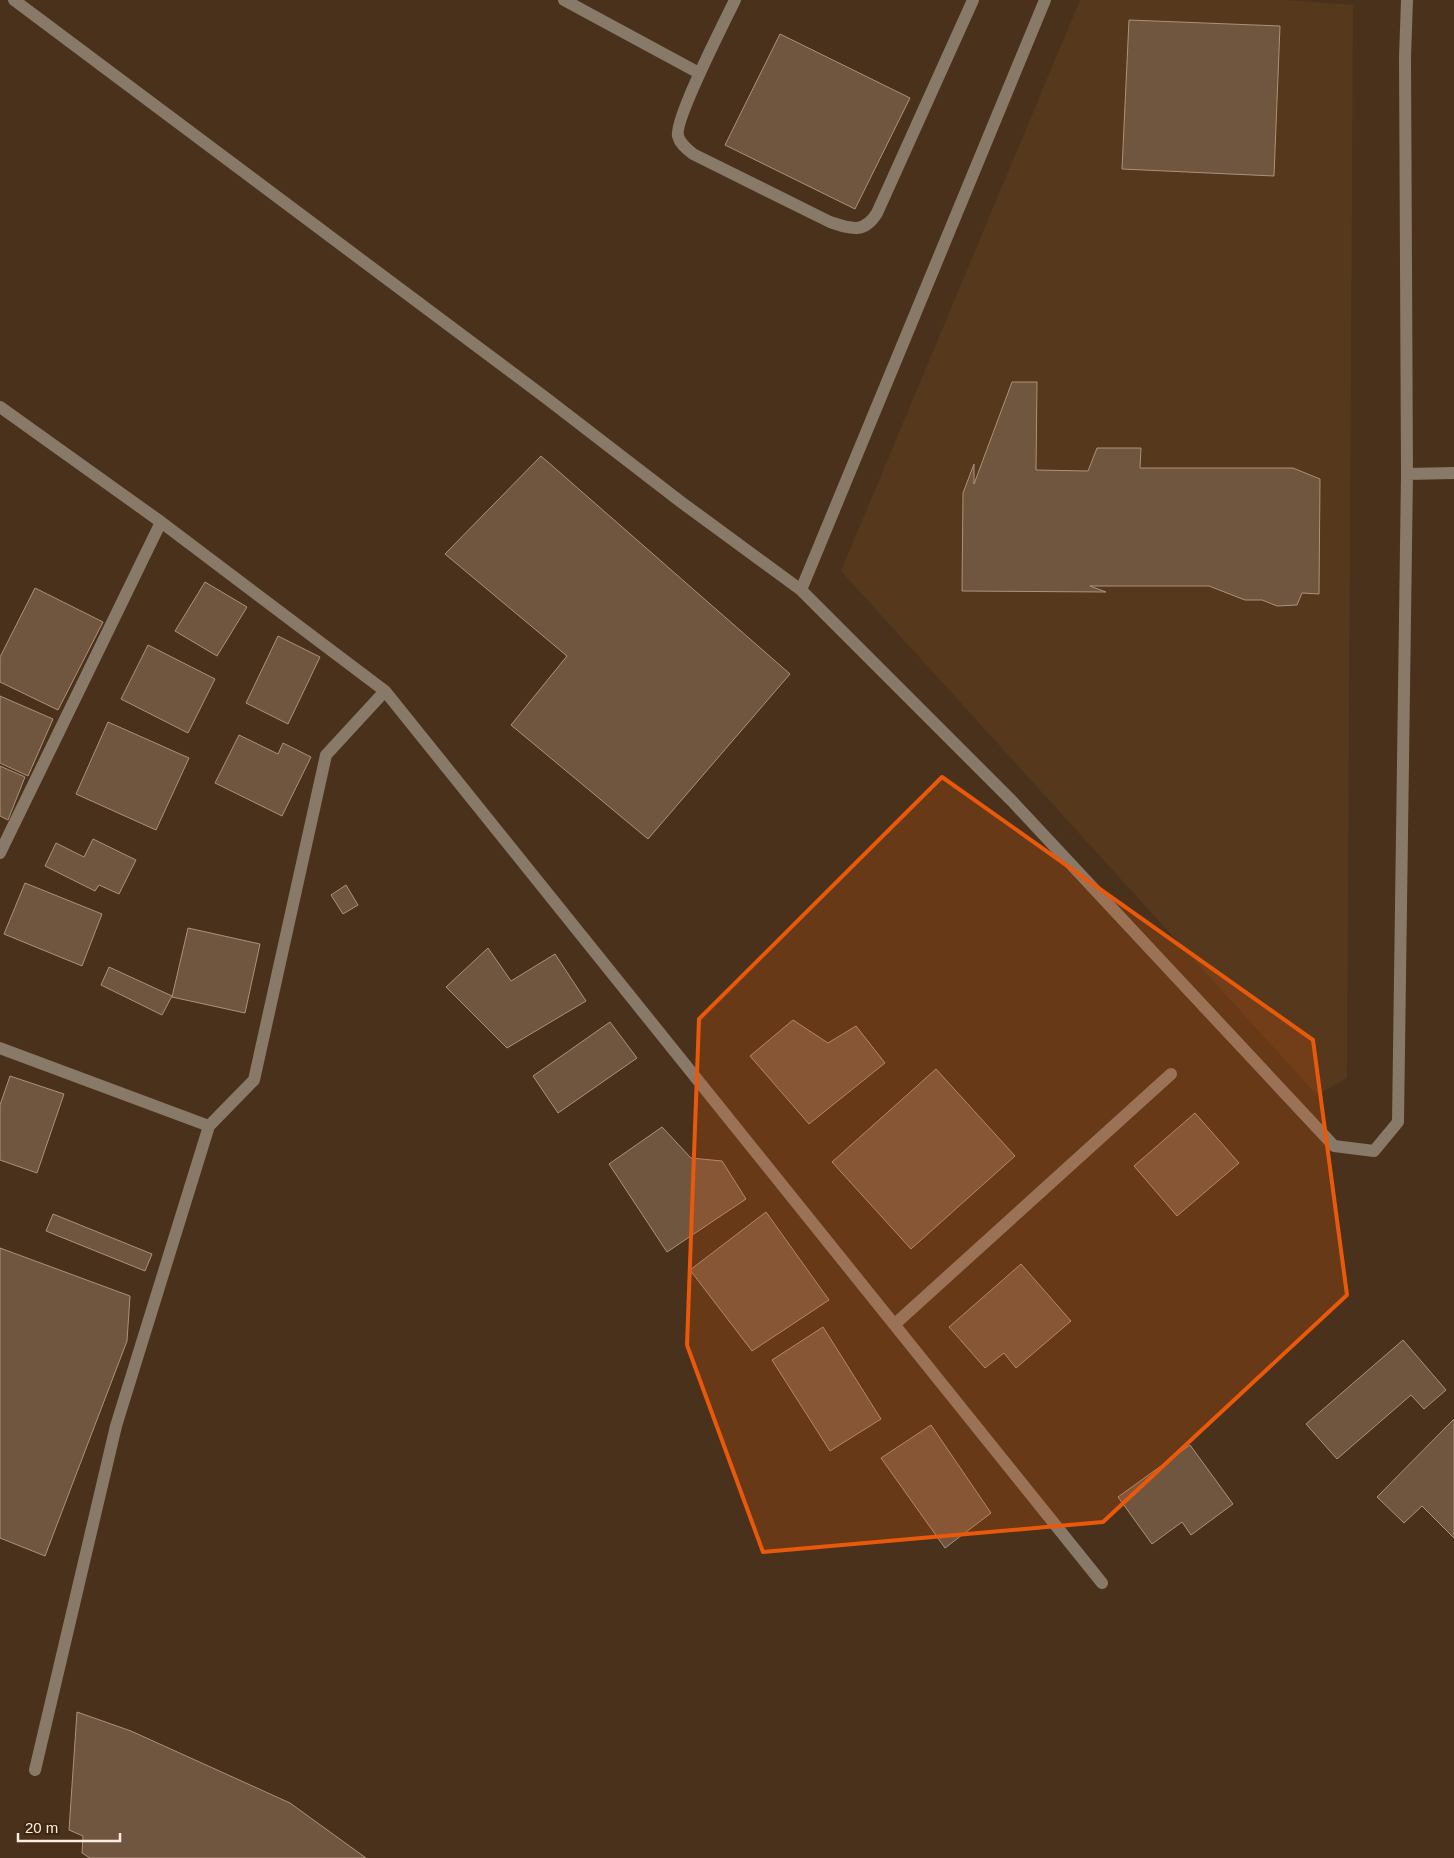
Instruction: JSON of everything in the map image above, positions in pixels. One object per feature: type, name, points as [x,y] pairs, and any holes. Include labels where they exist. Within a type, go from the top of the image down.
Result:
[{"type":"street","points":[[14,0],[546,398],[681,502],[801,590],[1012,801],[1334,1146],[1374,1151],[1398,1122],[1407,474],[1405,57],[1407,0]]},
{"type":"street","points":[[564,0],[700,73]]},
{"type":"street","points":[[735,0],[700,73],[678,131],[678,137],[683,145],[693,154],[830,222],[848,228],[861,228],[871,223],[877,213],[973,0]]},
{"type":"street","points":[[801,590],[1045,0]]},
{"type":"street","points":[[0,407],[161,522],[385,690],[1102,1583]]},
{"type":"street","points":[[1407,474],[1454,473]]},
{"type":"street","points":[[0,853],[161,522]]},
{"type":"street","points":[[35,1770],[116,1426],[209,1126],[254,1080],[326,755],[385,690]]},
{"type":"street","points":[[0,1048],[209,1126]]},
{"type":"street","points":[[895,1324],[1171,1074]]},
{"type":"highlighted area","points":[[942,777],[1313,1040],[1347,1295],[1103,1522],[763,1552],[687,1345],[699,1019]]},
{"type":"shaded area","points":[[1080,0],[1283,0],[1353,5],[1347,1078],[1317,1095],[841,571]]},
{"type":"building","points":[[1129,20],[1280,26],[1274,176],[1122,169]]},
{"type":"building","points":[[780,34],[910,98],[855,209],[725,145]]},
{"type":"building","points":[[1012,382],[1037,382],[1036,470],[1088,471],[1097,448],[1141,448],[1140,468],[1293,468],[1320,479],[1319,594],[1302,593],[1297,605],[1277,606],[1262,600],[1245,600],[1209,586],[1090,586],[1106,592],[962,591],[963,493],[974,464],[974,484]]},
{"type":"building","points":[[541,456],[790,674],[648,839],[511,725],[567,656],[445,554]]},
{"type":"building","points":[[205,582],[247,607],[217,656],[175,631]]},
{"type":"building","points":[[35,588],[103,622],[58,710],[0,682],[0,657]]},
{"type":"building","points":[[278,636],[320,657],[288,724],[246,703]]},
{"type":"building","points":[[148,645],[215,679],[188,733],[121,699]]},
{"type":"building","points":[[0,696],[53,719],[28,776],[0,763]]},
{"type":"building","points":[[108,722],[189,758],[156,830],[76,794]]},
{"type":"building","points":[[239,735],[278,754],[283,743],[311,757],[282,816],[215,783]]},
{"type":"building","points":[[0,766],[25,777],[8,820],[0,816]]},
{"type":"building","points":[[93,839],[136,860],[119,894],[99,885],[95,891],[45,866],[56,843],[84,857]]},
{"type":"building","points":[[25,883],[102,914],[82,966],[4,934]]},
{"type":"building","points":[[346,885],[358,905],[343,914],[331,895]]},
{"type":"building","points":[[188,928],[260,944],[245,1013],[172,997]]},
{"type":"building","points":[[488,948],[511,981],[555,954],[586,1001],[507,1048],[446,987]]},
{"type":"building","points":[[109,967],[172,996],[162,1015],[101,985]]},
{"type":"building","points":[[793,1020],[828,1043],[856,1026],[885,1063],[809,1124],[750,1056]]},
{"type":"building","points":[[610,1022],[637,1058],[558,1113],[533,1076]]},
{"type":"building","points":[[936,1069],[1015,1156],[911,1249],[832,1162]]},
{"type":"building","points":[[10,1076],[64,1094],[37,1173],[0,1160],[0,1105]]},
{"type":"building","points":[[1195,1113],[1239,1163],[1177,1216],[1134,1166]]},
{"type":"building","points":[[662,1127],[691,1158],[722,1161],[746,1199],[667,1252],[609,1164]]},
{"type":"building","points":[[766,1212],[829,1300],[752,1351],[690,1270]]},
{"type":"building","points":[[53,1214],[152,1254],[145,1271],[46,1231]]},
{"type":"building","points":[[0,1248],[130,1296],[127,1341],[45,1556],[0,1538]]},
{"type":"building","points":[[1021,1264],[1071,1321],[1016,1368],[1004,1353],[985,1368],[949,1327]]},
{"type":"building","points":[[823,1327],[881,1419],[830,1451],[772,1360]]},
{"type":"building","points":[[1403,1340],[1446,1390],[1424,1409],[1411,1395],[1337,1459],[1306,1424]]},
{"type":"building","points":[[1454,1419],[1454,1538],[1422,1506],[1404,1523],[1377,1497]]},
{"type":"building","points":[[931,1425],[991,1513],[945,1548],[881,1458]]},
{"type":"building","points":[[1190,1445],[1233,1504],[1191,1535],[1182,1522],[1152,1544],[1118,1497]]},
{"type":"building","points":[[77,1712],[131,1731],[290,1803],[366,1858],[90,1858],[82,1853],[83,1836],[69,1830]]}]
